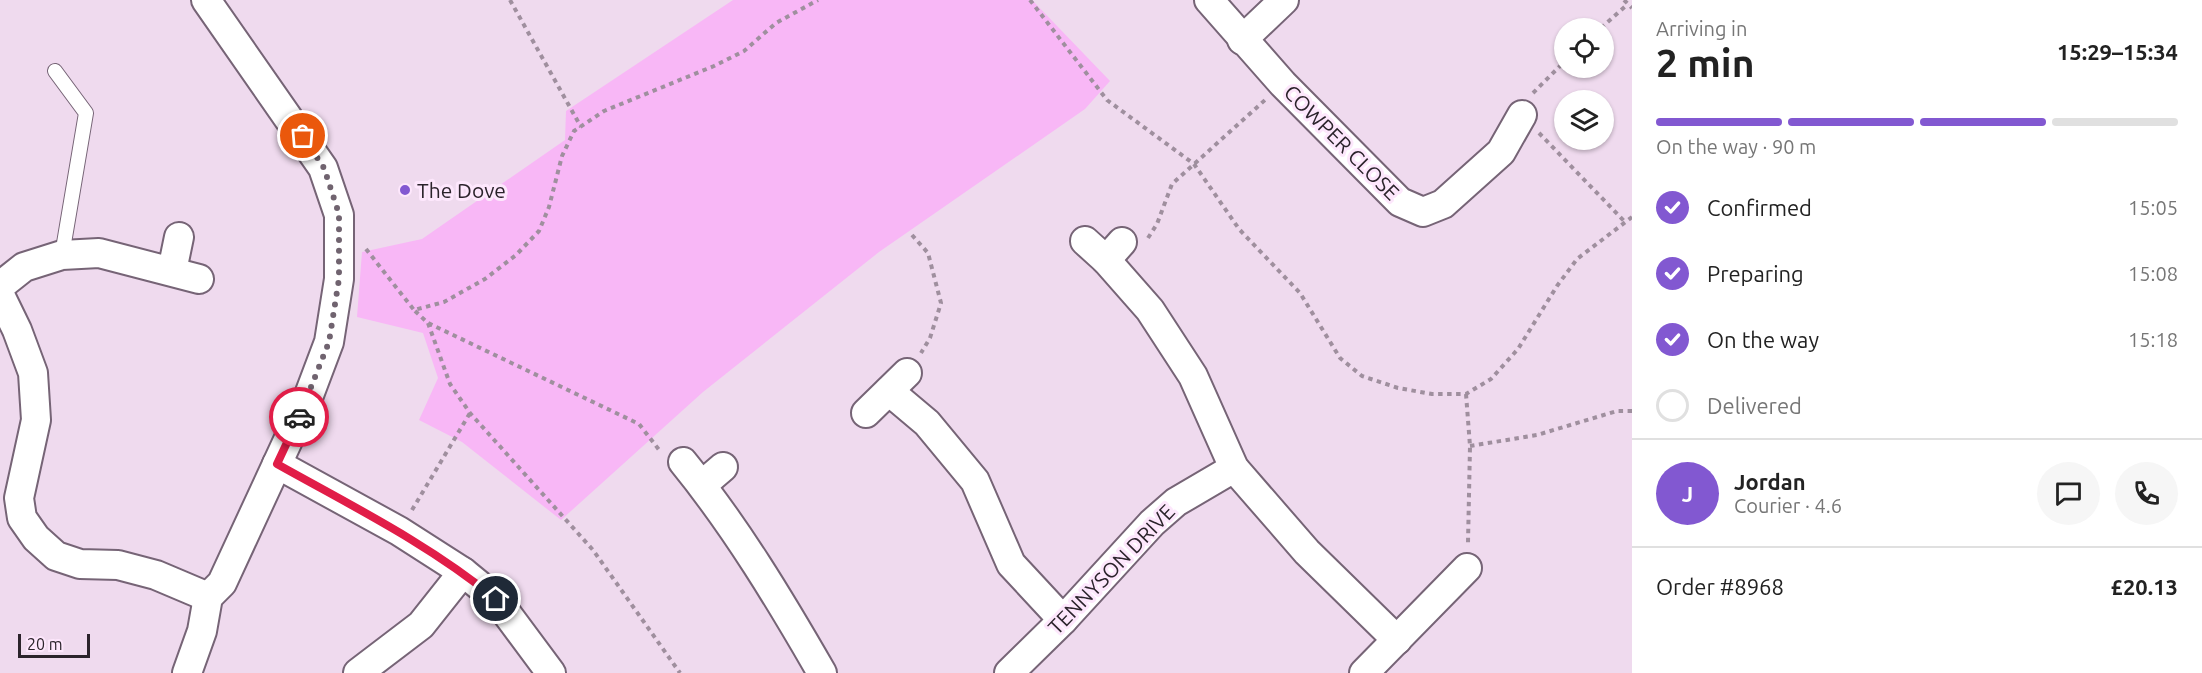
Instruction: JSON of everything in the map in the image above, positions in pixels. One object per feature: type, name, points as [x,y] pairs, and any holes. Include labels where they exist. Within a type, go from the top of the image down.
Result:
[{"type":"street","points":[[186,673],[202,631],[208,597],[222,583],[309,395],[329,342],[339,279],[339,214],[324,168],[206,0]]},
{"type":"street","name":"COWPER CLOSE","points":[[1209,0],[1283,84],[1400,202],[1423,212],[1443,204],[1501,152],[1522,115]]},
{"type":"street","points":[[1242,40],[1284,0]]},
{"type":"street","points":[[172,272],[179,237]]},
{"type":"street","points":[[1105,248],[1150,310],[1193,376],[1234,468],[1307,552],[1397,640]]},
{"type":"street","points":[[0,286],[24,267],[62,255],[99,253],[199,279]]},
{"type":"street","points":[[0,295],[33,373],[36,420],[10,499],[22,518],[36,538],[56,556],[81,564],[118,565],[156,575],[208,597]]},
{"type":"street","points":[[866,413],[898,382],[927,423],[975,481],[1011,564],[1063,620]]},
{"type":"street","points":[[682,462],[702,485],[777,595],[822,673]]},
{"type":"street","points":[[277,464],[399,531],[463,572],[496,599],[551,673]]},
{"type":"street","points":[[702,485],[723,467]]},
{"type":"street","name":"TENNYSON DRIVE","points":[[1009,673],[1063,620],[1152,523],[1176,502],[1234,468]]},
{"type":"street","points":[[1364,673],[1467,568]]},
{"type":"street","points":[[358,673],[421,625],[463,572]]},
{"type":"lane","points":[[55,71],[86,114],[62,255]]},
{"type":"path","points":[[510,0],[581,127]]},
{"type":"path","points":[[414,310],[444,302],[485,279],[516,255],[539,231],[549,207],[562,156],[574,131],[604,111],[714,66],[744,51],[776,22],[818,0]]},
{"type":"path","points":[[1030,0],[1107,100],[1194,164],[1239,229],[1300,293],[1340,358],[1362,376],[1398,388],[1432,394],[1466,394],[1491,379],[1518,349],[1557,286],[1577,259],[1632,217]]},
{"type":"path","points":[[1611,18],[1626,2],[1632,8]]},
{"type":"path","points":[[1554,72],[1534,91],[1522,115],[1626,223]]},
{"type":"path","points":[[1105,248],[1145,241],[1157,224],[1172,184],[1283,84]]},
{"type":"path","points":[[339,214],[414,310],[428,323],[639,424],[666,459],[682,462]]},
{"type":"path","points":[[898,382],[930,338],[941,303],[928,253],[912,235]]},
{"type":"path","points":[[428,323],[450,384],[470,413],[593,550],[680,673]]},
{"type":"path","points":[[1466,394],[1470,446],[1467,568]]},
{"type":"path","points":[[1470,446],[1537,435],[1617,411],[1632,411]]},
{"type":"path","points":[[399,531],[470,413]]},
{"type":"shaded area","points":[[733,0],[1032,0],[1110,81],[1085,109],[879,252],[703,392],[561,520],[462,442],[419,420],[438,378],[423,333],[357,317],[362,252],[422,239],[565,140],[566,111]]},
{"type":"way so far","points":[[299,417],[329,342],[339,279],[339,214],[324,168],[303,136]]},
{"type":"place","name":"The Dove","points":[[405,190]]},
{"type":"route","points":[[299,417],[277,464],[399,531],[463,572],[496,599]]}]
